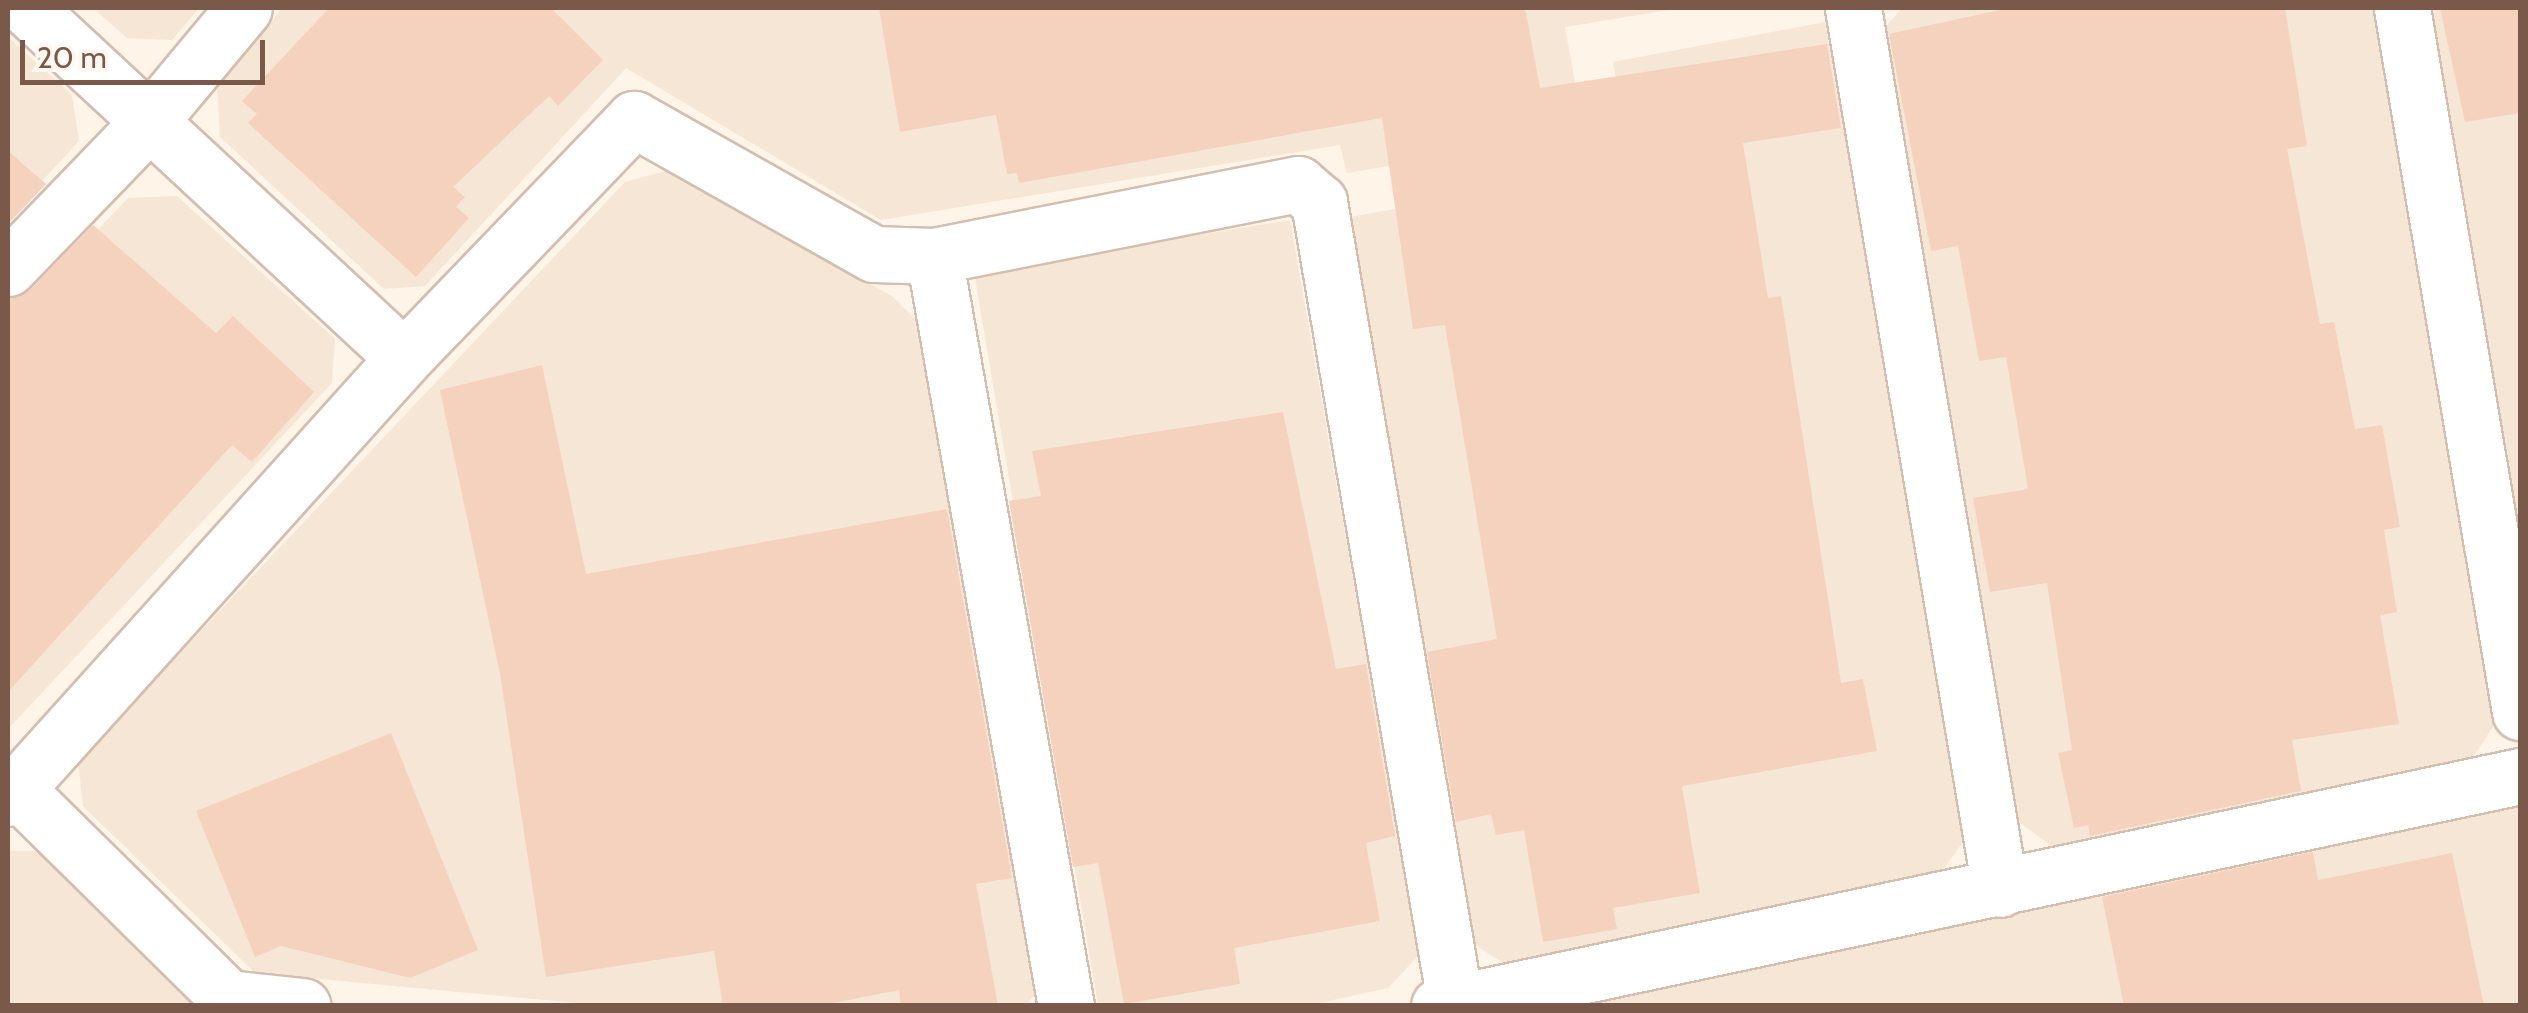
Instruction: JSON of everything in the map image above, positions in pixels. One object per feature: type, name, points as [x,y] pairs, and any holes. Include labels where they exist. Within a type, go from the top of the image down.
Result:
[{"type":"street","points":[[27,8],[404,358]]},
{"type":"street","points":[[8,268],[148,122],[244,8]]},
{"type":"street","points":[[1853,8],[2000,890]]},
{"type":"street","points":[[2402,8],[2520,712]]},
{"type":"street","points":[[303,1006],[228,998],[12,793],[404,358],[634,119],[874,254],[934,256],[1298,184],[1319,202],[1447,1004],[2000,890],[2520,776]]},
{"type":"street","points":[[934,256],[1066,1006]]},
{"type":"shaded area","points":[[93,8],[199,8],[172,40],[127,38]]},
{"type":"shaded area","points":[[282,8],[1681,8],[1565,27],[1584,133],[1347,173],[1340,145],[881,220],[626,68],[425,286],[384,289],[220,137],[217,86]]},
{"type":"shaded area","points":[[1902,8],[2373,8],[2498,719],[2470,762],[2054,848],[2018,821],[1882,31]]},
{"type":"shaded area","points":[[2426,8],[2520,8],[2520,534]]},
{"type":"shaded area","points":[[1825,22],[1966,838],[1942,871],[1508,966],[1472,943],[1345,218],[1630,166],[1613,62]]},
{"type":"shaded area","points":[[8,37],[72,95],[79,141],[8,218]]},
{"type":"shaded area","points":[[673,169],[893,297],[916,320],[928,353],[1037,992],[1025,1006],[609,1006],[255,973],[83,806],[78,761],[625,182]]},
{"type":"shaded area","points":[[177,196],[335,339],[332,383],[8,729],[8,325],[128,198]]},
{"type":"shaded area","points":[[1290,220],[1419,955],[1388,988],[1311,1005],[1098,1005],[974,272]]},
{"type":"shaded area","points":[[2520,807],[2520,1005],[1589,1005]]},
{"type":"shaded area","points":[[8,851],[38,851],[195,1005],[8,1005]]},
{"type":"building","points":[[329,8],[551,8],[603,60],[558,106],[549,96],[453,187],[465,197],[456,207],[469,218],[416,277],[248,123],[257,114],[242,101]]},
{"type":"building","points":[[879,8],[1525,8],[1540,88],[1827,44],[1841,128],[1743,143],[1768,298],[1781,296],[1841,683],[1863,679],[1877,751],[1682,786],[1700,893],[1613,908],[1617,929],[1543,942],[1524,830],[1496,835],[1491,814],[1456,822],[1427,652],[1497,639],[1445,325],[1413,329],[1382,118],[1019,183],[1017,173],[1007,174],[996,115],[900,132]]},
{"type":"building","points":[[2009,8],[2285,8],[2307,146],[2287,149],[2320,324],[2334,322],[2355,429],[2382,425],[2400,527],[2384,530],[2397,612],[2380,615],[2399,724],[2292,740],[2301,791],[2090,836],[2088,825],[2074,828],[2058,753],[2072,750],[2047,583],[1990,592],[1973,498],[2028,489],[2006,357],[1979,361],[1958,246],[1931,251],[1889,34]]},
{"type":"building","points":[[2440,8],[2520,8],[2520,113],[2465,122]]},
{"type":"building","points":[[8,151],[46,184],[8,224]]},
{"type":"building","points":[[93,225],[216,333],[233,316],[314,392],[252,462],[232,445],[8,692],[8,298],[30,290]]},
{"type":"building","points":[[542,365],[586,574],[947,509],[1012,878],[976,884],[998,1006],[901,1006],[899,990],[818,1006],[723,1006],[714,951],[546,977],[500,674],[440,390]]},
{"type":"building","points":[[1283,412],[1336,669],[1366,664],[1395,836],[1366,843],[1380,921],[1234,948],[1240,984],[1124,1004],[1098,863],[1073,867],[1009,501],[1041,496],[1032,451]]},
{"type":"building","points":[[391,733],[478,950],[410,978],[281,946],[255,957],[196,811]]},
{"type":"building","points":[[2313,852],[2318,880],[2452,853],[2484,1006],[2124,1006],[2102,897]]}]
